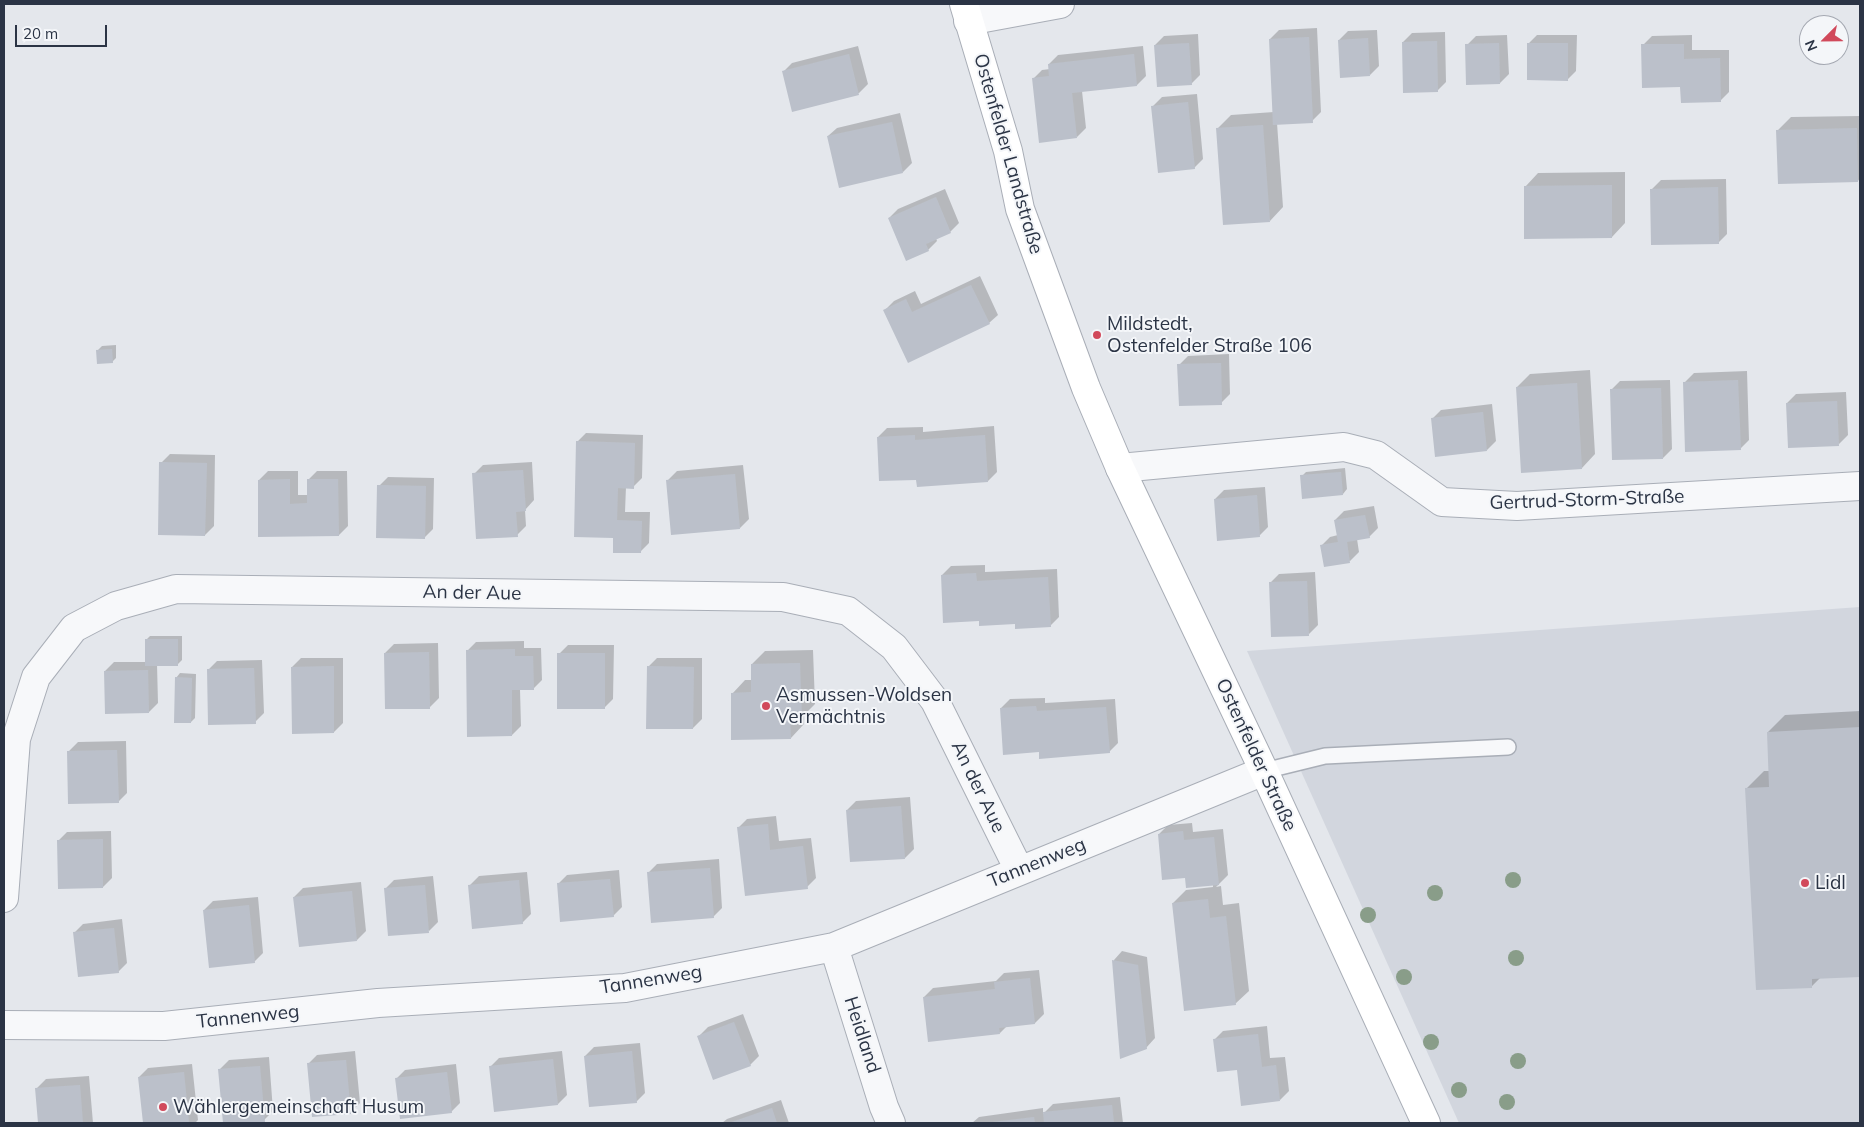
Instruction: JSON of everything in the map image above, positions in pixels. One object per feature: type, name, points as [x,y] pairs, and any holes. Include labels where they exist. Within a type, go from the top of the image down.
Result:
[{"type":"main road","name":"Ostenfelder Landstraße","points":[[966,13],[1008,151],[1020,209],[1086,388]]},
{"type":"main road","name":"Ostenfelder Straße","points":[[1086,388],[1120,468],[1264,771],[1426,1123]]},
{"type":"street","points":[[966,13],[1060,4]]},
{"type":"street","name":"Gertrud-Storm-Straße","points":[[1120,468],[1344,447],[1376,454],[1442,502],[1517,506],[1860,486]]},
{"type":"street","name":"An der Aue","points":[[4,898],[16,739],[36,677],[74,628],[116,606],[176,590],[784,596],[848,612],[894,646],[935,701],[1019,870]]},
{"type":"street","name":"Tannenweg","points":[[4,1025],[164,1026],[378,1003],[625,988],[834,946],[1264,771]]},
{"type":"street","name":"Heidland","points":[[834,946],[891,1123]]},
{"type":"lane","points":[[1264,771],[1325,756],[1508,747]]},
{"type":"shaded area","points":[[1860,607],[1860,1123],[1459,1123],[1247,651]]},
{"type":"building","points":[[1309,37],[1313,123],[1273,125],[1269,39]]},
{"type":"building","points":[[1368,38],[1370,76],[1340,78],[1338,40]]},
{"type":"building","points":[[1437,41],[1438,92],[1403,93],[1402,42]]},
{"type":"building","points":[[1189,43],[1192,85],[1157,87],[1154,45]]},
{"type":"building","points":[[1499,43],[1500,84],[1466,85],[1465,44]]},
{"type":"building","points":[[1527,43],[1568,43],[1568,81],[1527,80]]},
{"type":"building","points":[[1641,44],[1684,44],[1684,59],[1720,58],[1721,102],[1681,103],[1680,87],[1642,88]]},
{"type":"building","points":[[849,54],[859,95],[792,112],[782,71]]},
{"type":"building","points":[[1134,54],[1137,86],[1072,93],[1077,138],[1039,143],[1032,78],[1049,76],[1048,64]]},
{"type":"building","points":[[1188,102],[1195,169],[1158,173],[1151,106]]},
{"type":"building","points":[[892,122],[903,173],[839,188],[827,136]]},
{"type":"building","points":[[1263,125],[1270,222],[1223,225],[1216,128]]},
{"type":"building","points":[[1857,128],[1858,182],[1778,184],[1776,130]]},
{"type":"building","points":[[1612,185],[1612,238],[1524,239],[1524,186]]},
{"type":"building","points":[[1718,187],[1719,244],[1651,245],[1650,189]]},
{"type":"building","points":[[936,197],[951,233],[926,244],[929,251],[906,261],[888,218]]},
{"type":"building","points":[[971,285],[990,324],[908,363],[883,310],[906,299],[912,312]]},
{"type":"building","points":[[112,349],[113,363],[97,364],[96,350]]},
{"type":"building","points":[[1221,363],[1222,405],[1179,406],[1177,364]]},
{"type":"building","points":[[1738,380],[1741,450],[1685,452],[1683,382]]},
{"type":"building","points":[[1577,383],[1582,469],[1521,473],[1516,387]]},
{"type":"building","points":[[1661,388],[1663,459],[1612,460],[1610,389]]},
{"type":"building","points":[[1837,401],[1839,446],[1788,448],[1786,403]]},
{"type":"building","points":[[1483,412],[1487,451],[1435,457],[1431,418]]},
{"type":"building","points":[[915,435],[915,440],[985,435],[988,482],[917,487],[916,480],[879,481],[877,437]]},
{"type":"building","points":[[576,441],[635,443],[634,489],[618,488],[617,520],[642,521],[641,553],[613,553],[613,538],[574,537]]},
{"type":"building","points":[[159,462],[207,463],[205,536],[158,535]]},
{"type":"building","points":[[523,470],[526,511],[516,512],[518,537],[476,539],[472,473]]},
{"type":"building","points":[[1341,472],[1343,495],[1302,499],[1300,475]]},
{"type":"building","points":[[735,474],[740,529],[671,535],[666,480]]},
{"type":"building","points":[[290,479],[290,504],[307,503],[307,479],[338,479],[339,536],[258,537],[258,480]]},
{"type":"building","points":[[377,485],[426,486],[425,539],[376,538]]},
{"type":"building","points":[[1257,495],[1260,537],[1217,541],[1214,499]]},
{"type":"building","points":[[1365,515],[1370,538],[1347,542],[1350,563],[1324,567],[1320,545],[1338,542],[1334,520]]},
{"type":"building","points":[[976,573],[977,581],[1048,577],[1051,627],[1015,629],[1015,624],[979,626],[979,621],[943,623],[941,575]]},
{"type":"building","points":[[1307,581],[1309,636],[1271,637],[1269,582]]},
{"type":"building","points":[[145,639],[178,639],[178,666],[145,666]]},
{"type":"building","points":[[515,649],[515,656],[533,656],[534,690],[512,690],[512,736],[467,737],[466,650]]},
{"type":"building","points":[[429,652],[430,709],[385,709],[384,653]]},
{"type":"building","points":[[557,653],[605,653],[605,709],[557,709]]},
{"type":"building","name":"Asmussen-Woldsen Vermächtnis","points":[[800,663],[802,719],[790,719],[791,739],[731,740],[731,693],[751,692],[751,664]]},
{"type":"building","points":[[334,666],[334,733],[292,734],[291,667]]},
{"type":"building","points":[[647,666],[694,667],[693,729],[646,729]]},
{"type":"building","points":[[254,668],[256,724],[208,725],[207,669]]},
{"type":"building","points":[[148,670],[149,713],[105,714],[104,671]]},
{"type":"building","points":[[175,677],[192,678],[191,723],[174,723]]},
{"type":"building","points":[[1036,706],[1037,711],[1106,707],[1110,753],[1039,759],[1039,752],[1003,755],[1000,708]]},
{"type":"building","name":"Lidl","points":[[1860,727],[1860,977],[1812,979],[1812,988],[1756,990],[1745,788],[1769,787],[1767,732]]},
{"type":"building","points":[[117,750],[119,803],[68,804],[67,751]]},
{"type":"building","points":[[901,806],[905,859],[850,862],[846,810]]},
{"type":"building","points":[[768,824],[770,850],[803,846],[808,889],[745,896],[737,827]]},
{"type":"building","points":[[1183,831],[1184,840],[1214,837],[1219,885],[1186,888],[1185,878],[1162,880],[1158,834]]},
{"type":"building","points":[[103,839],[103,888],[58,889],[57,840]]},
{"type":"building","points":[[710,868],[714,918],[651,923],[647,872]]},
{"type":"building","points":[[610,879],[614,917],[560,922],[557,883]]},
{"type":"building","points":[[519,880],[523,924],[472,929],[468,885]]},
{"type":"building","points":[[425,885],[429,933],[388,936],[384,888]]},
{"type":"building","points":[[352,891],[357,941],[299,947],[293,897]]},
{"type":"building","points":[[1208,899],[1210,918],[1226,916],[1236,1005],[1184,1011],[1172,903]]},
{"type":"building","points":[[249,905],[255,963],[209,968],[203,910]]},
{"type":"building","points":[[114,928],[119,973],[78,977],[73,932]]},
{"type":"building","points":[[1112,960],[1138,965],[1147,1049],[1120,1059]]},
{"type":"building","points":[[1030,978],[1035,1024],[999,1028],[1000,1034],[928,1042],[923,997],[995,989],[994,982]]},
{"type":"building","points":[[734,1022],[751,1066],[713,1080],[697,1036]]},
{"type":"building","points":[[1258,1034],[1262,1067],[1276,1065],[1280,1101],[1241,1106],[1237,1070],[1217,1072],[1213,1039]]},
{"type":"building","points":[[632,1051],[637,1103],[589,1107],[584,1056]]},
{"type":"building","points":[[553,1059],[558,1105],[494,1112],[489,1066]]},
{"type":"building","points":[[346,1060],[351,1114],[312,1117],[307,1063]]},
{"type":"building","points":[[260,1066],[265,1122],[223,1123],[218,1069]]},
{"type":"building","points":[[184,1072],[189,1123],[143,1123],[138,1077]]},
{"type":"building","points":[[447,1072],[452,1113],[400,1119],[395,1078]]},
{"type":"building","points":[[80,1085],[83,1123],[38,1123],[35,1088]]},
{"type":"building","points":[[1112,1105],[1114,1123],[1044,1123],[1043,1112]]},
{"type":"building","points":[[772,1108],[777,1123],[729,1123]]},
{"type":"building","points":[[1034,1117],[1035,1123],[993,1123],[993,1122]]},
{"type":"place","name":"Mildstedt, Ostenfelder Straße 106","points":[[1097,335]]},
{"type":"place","name":"Asmussen-Woldsen Vermächtnis","points":[[766,706]]},
{"type":"place","name":"Lidl","points":[[1805,883]]},
{"type":"place","name":"Wählergemeinschaft Husum","points":[[163,1107]]}]
